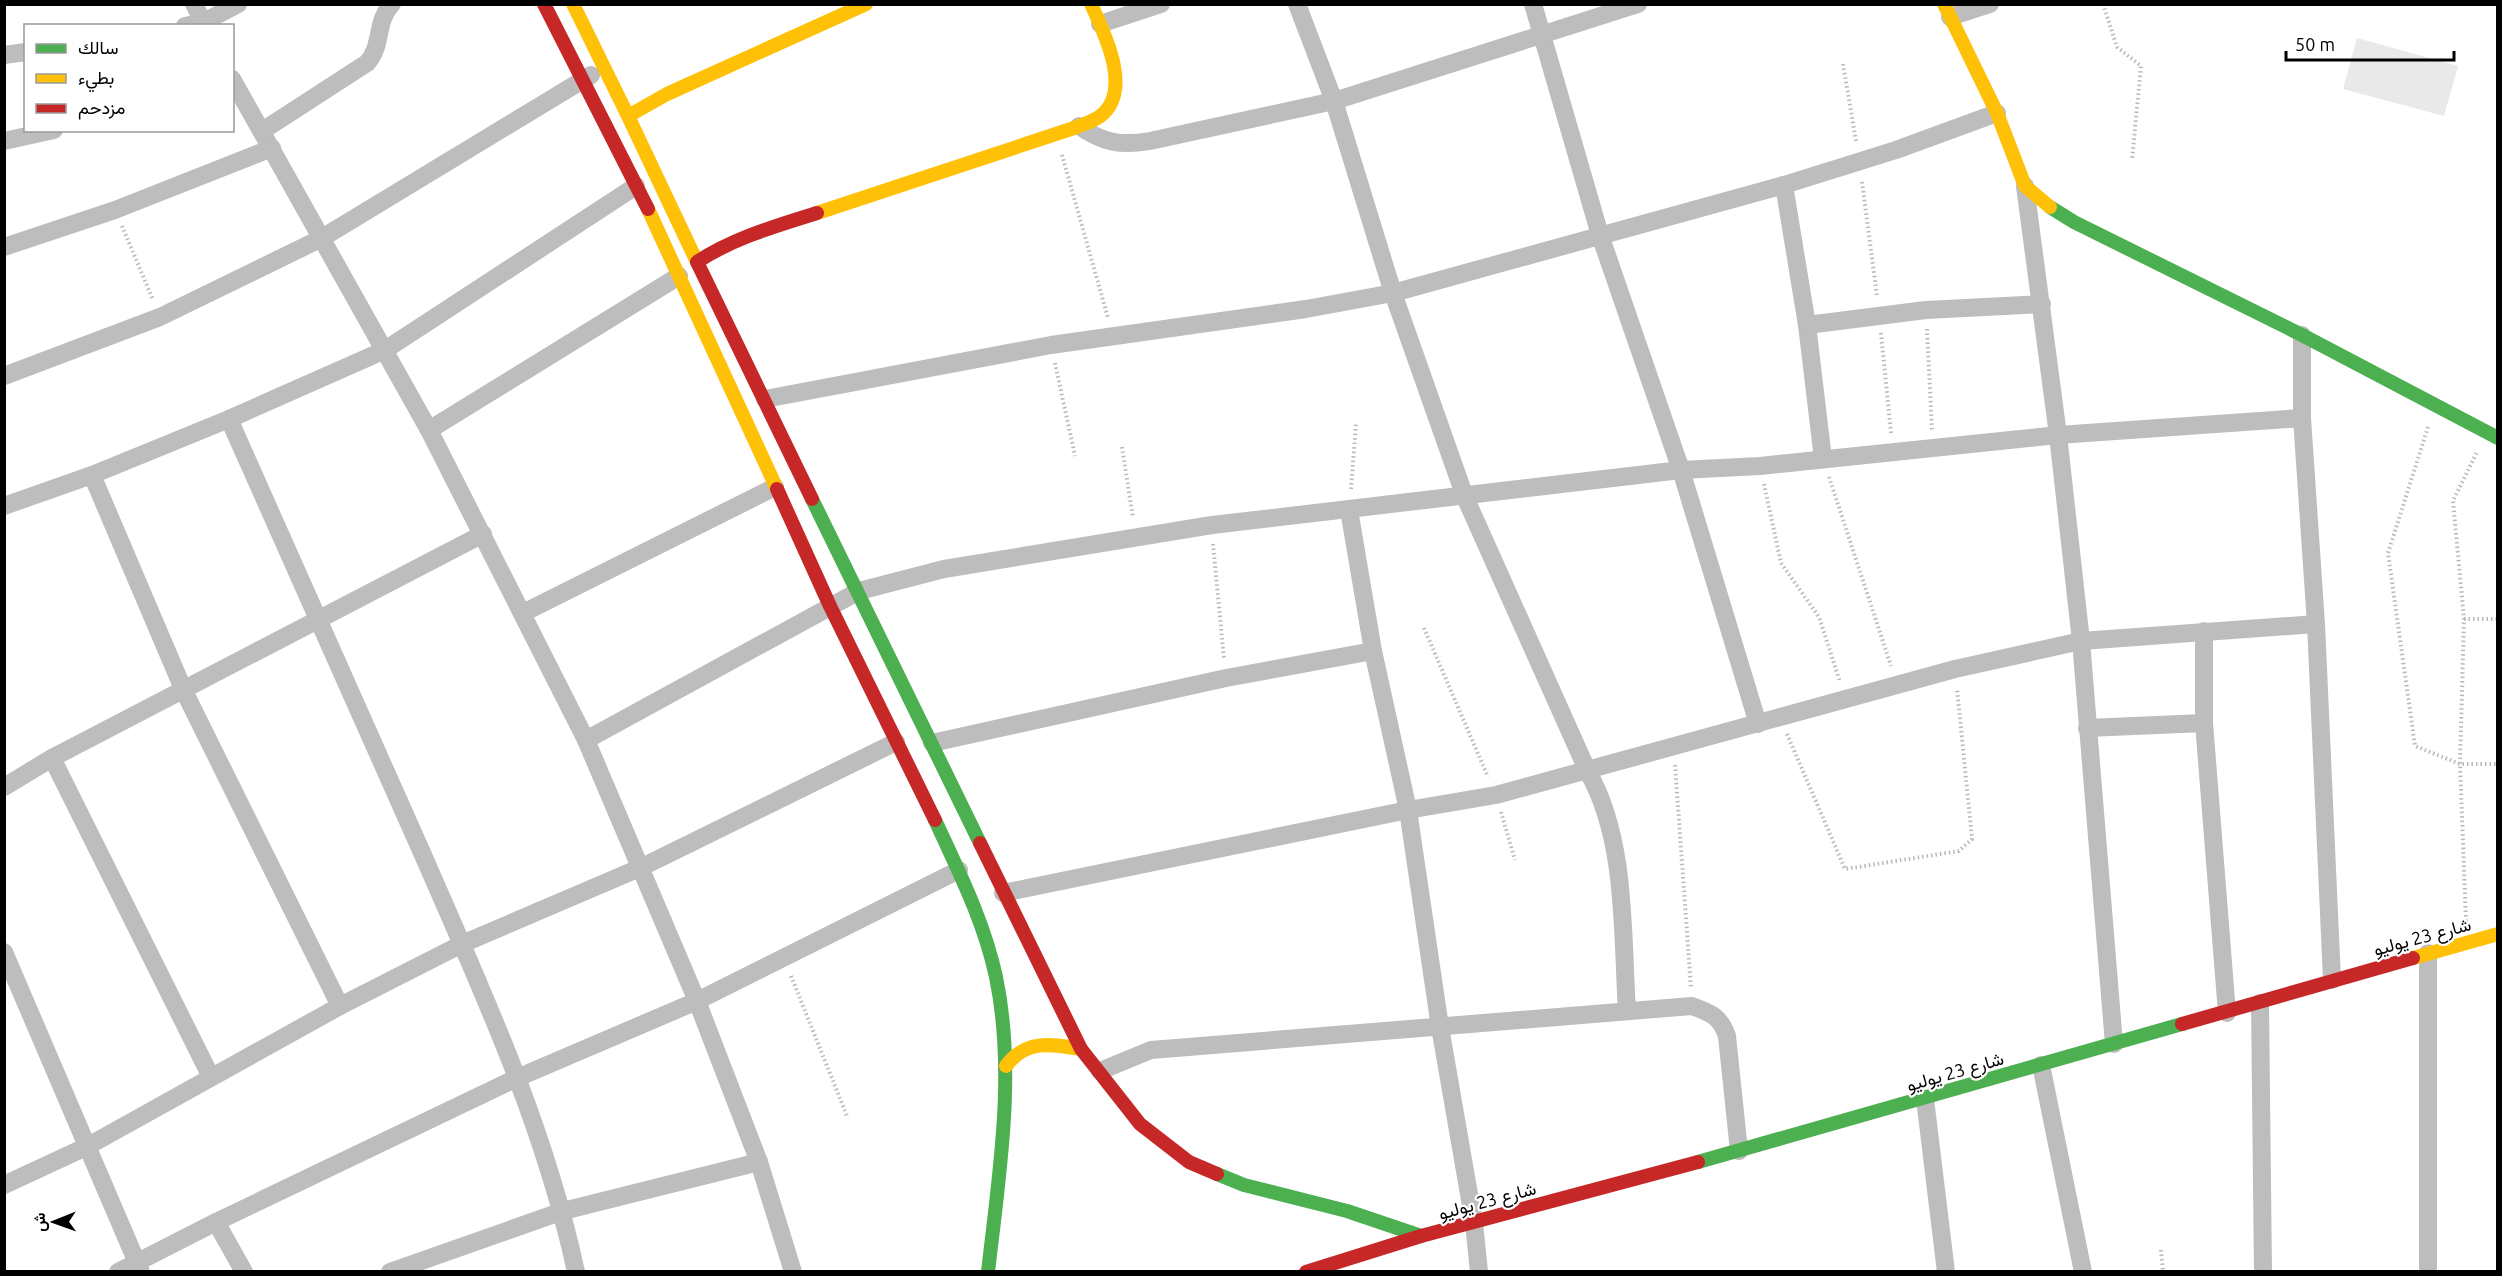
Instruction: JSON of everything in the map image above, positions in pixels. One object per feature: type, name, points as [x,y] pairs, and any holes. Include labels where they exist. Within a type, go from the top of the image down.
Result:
[{"type":"street","points":[[194,4],[205,24],[238,4]]},
{"type":"street","points":[[262,131],[367,63],[378,47],[383,16],[392,4]]},
{"type":"street","points":[[544,4],[679,276],[830,606],[959,870],[977,912],[996,977],[1006,1066],[998,1180],[988,1272]]},
{"type":"street","points":[[573,4],[859,591],[1003,893],[1081,1049],[1140,1124],[1189,1162],[1210,1173],[1244,1185],[1347,1211],[1421,1236]]},
{"type":"street","points":[[628,116],[667,94],[866,4]]},
{"type":"street","points":[[697,262],[715,250],[752,234],[1056,134],[1079,126],[1104,113],[1115,95],[1112,64],[1100,24],[1091,4]]},
{"type":"street","points":[[1100,24],[1161,4]]},
{"type":"street","points":[[1297,4],[1334,101],[1393,293],[1465,497],[1588,772],[1601,794],[1612,838],[1628,1011]]},
{"type":"street","points":[[1533,4],[1600,235],[1681,470],[1758,724]]},
{"type":"street","points":[[1079,126],[1102,140],[1127,145],[1334,101],[1543,37],[1638,4]]},
{"type":"street","points":[[1990,4],[1947,11],[1997,113],[2025,186],[2058,435],[2080,641],[2114,1044]]},
{"type":"street","points":[[4,55],[24,52]]},
{"type":"street","points":[[4,376],[160,317],[322,238],[603,69]]},
{"type":"street","points":[[234,82],[429,430],[586,740],[642,867],[697,1001],[759,1162],[793,1272]]},
{"type":"street","points":[[765,399],[1051,345],[1393,293],[1785,185],[1859,162],[1997,113]]},
{"type":"street","points":[[4,141],[45,132]]},
{"type":"street","points":[[4,247],[115,210],[272,148]]},
{"type":"street","points":[[1785,185],[1807,325],[1823,459]]},
{"type":"street","points":[[4,506],[92,475],[229,419],[385,350],[636,186]]},
{"type":"street","points":[[2025,186],[2074,222],[2302,334],[2436,403],[2492,435]]},
{"type":"street","points":[[429,430],[679,276]]},
{"type":"street","points":[[1807,325],[1926,310],[2042,304]]},
{"type":"street","points":[[2302,334],[2302,418],[2316,624],[2332,980]]},
{"type":"street","points":[[586,740],[859,591],[944,569],[1212,525],[1681,470],[1760,466],[2058,435],[2302,418]]},
{"type":"street","points":[[229,419],[462,944],[517,1078],[563,1211],[576,1272]]},
{"type":"street","points":[[92,475],[184,691],[340,1006]]},
{"type":"street","points":[[523,613],[775,487]]},
{"type":"street","points":[[1349,510],[1373,651],[1408,810],[1440,1027],[1474,1222],[1479,1272]]},
{"type":"street","points":[[4,788],[52,758],[483,534]]},
{"type":"street","points":[[1003,893],[1408,810],[1496,795],[1588,772],[1955,669],[2080,641],[2316,624]]},
{"type":"street","points":[[2204,631],[2204,723],[2227,1013]]},
{"type":"street","points":[[932,743],[1226,678],[1373,651]]},
{"type":"street","points":[[2087,728],[2204,723]]},
{"type":"street","points":[[4,1185],[88,1146],[340,1006],[462,944],[642,867],[896,742]]},
{"type":"street","points":[[52,758],[211,1077]]},
{"type":"street","points":[[118,1272],[139,1267],[216,1222],[517,1078],[697,1001],[959,870]]},
{"type":"street","name":"شارع 23 يوليو","points":[[1306,1272],[1421,1236],[1740,1151],[2498,934]]},
{"type":"street","points":[[4,952],[139,1267]]},
{"type":"street","points":[[2428,953],[2428,1272]]},
{"type":"street","points":[[2260,1003],[2263,1272]]},
{"type":"street","points":[[1100,1071],[1151,1050],[1692,1006],[1715,1014],[1725,1029],[1740,1151]]},
{"type":"street","points":[[1006,1066],[1012,1056],[1029,1045],[1051,1044],[1081,1049]]},
{"type":"street","points":[[2041,1065],[2084,1272]]},
{"type":"street","points":[[1924,1099],[1946,1272]]},
{"type":"street","points":[[390,1272],[563,1211],[759,1162]]},
{"type":"street","points":[[216,1222],[244,1272]]},
{"type":"path","points":[[2103,4],[2117,47],[2140,66],[2132,160]]},
{"type":"path","points":[[1843,64],[1859,162],[1879,315],[1893,452]]},
{"type":"path","points":[[1056,134],[1113,337]]},
{"type":"path","points":[[115,210],[160,317]]},
{"type":"path","points":[[1926,310],[1933,448]]},
{"type":"path","points":[[1051,345],[1075,456]]},
{"type":"path","points":[[2436,403],[2388,553],[2415,746],[2460,764],[2498,764]]},
{"type":"path","points":[[1349,510],[1356,424]]},
{"type":"path","points":[[2466,942],[2460,764],[2464,619],[2453,501],[2492,435]]},
{"type":"path","points":[[1122,447],[1136,537]]},
{"type":"path","points":[[1823,459],[1898,686]]},
{"type":"path","points":[[1760,466],[1781,563],[1819,617],[1845,699]]},
{"type":"path","points":[[1212,525],[1226,678]]},
{"type":"path","points":[[2464,619],[2498,619]]},
{"type":"path","points":[[1424,628],[1496,795],[1515,860]]},
{"type":"path","points":[[1780,717],[1845,869],[1959,850],[1972,839],[1955,669]]},
{"type":"path","points":[[1674,748],[1692,1006]]},
{"type":"path","points":[[783,956],[848,1116]]},
{"type":"path","points":[[2161,1250],[2163,1272]]},
{"type":"shaded area","points":[[2357,38],[2458,66],[2444,116],[2343,89]]},
{"type":"traffic: fast","points":[[2050,207],[2074,222],[2302,335],[2498,438]]},
{"type":"traffic: fast","points":[[812,499],[980,843]]},
{"type":"traffic: fast","points":[[935,820],[970,896],[985,936],[996,977],[1002,1013],[1005,1050],[1004,1124],[988,1272]]},
{"type":"traffic: fast","points":[[1698,1162],[2182,1024]]},
{"type":"traffic: fast","points":[[1217,1174],[1244,1185],[1347,1211],[1421,1236]]},
{"type":"traffic: slow","points":[[573,4],[628,116],[667,94],[866,4]]},
{"type":"traffic: slow","points":[[817,213],[1074,128],[1101,116],[1112,102],[1115,74],[1108,44],[1091,4]]},
{"type":"traffic: slow","points":[[1944,4],[1997,113],[2025,186],[2050,207]]},
{"type":"traffic: slow","points":[[628,116],[697,262]]},
{"type":"traffic: slow","points":[[648,209],[777,489]]},
{"type":"traffic: slow","points":[[2413,958],[2498,934]]},
{"type":"traffic: slow","points":[[1006,1066],[1014,1057],[1031,1047],[1049,1045],[1081,1049]]},
{"type":"traffic: jam","points":[[544,4],[648,209]]},
{"type":"traffic: jam","points":[[812,499],[697,262],[740,239],[817,213]]},
{"type":"traffic: jam","points":[[777,489],[830,606],[935,820]]},
{"type":"traffic: jam","points":[[980,843],[1081,1049],[1140,1124],[1189,1162],[1217,1174]]},
{"type":"traffic: jam","points":[[2182,1024],[2413,958]]},
{"type":"traffic: jam","points":[[1306,1272],[1421,1236],[1698,1162]]}]
